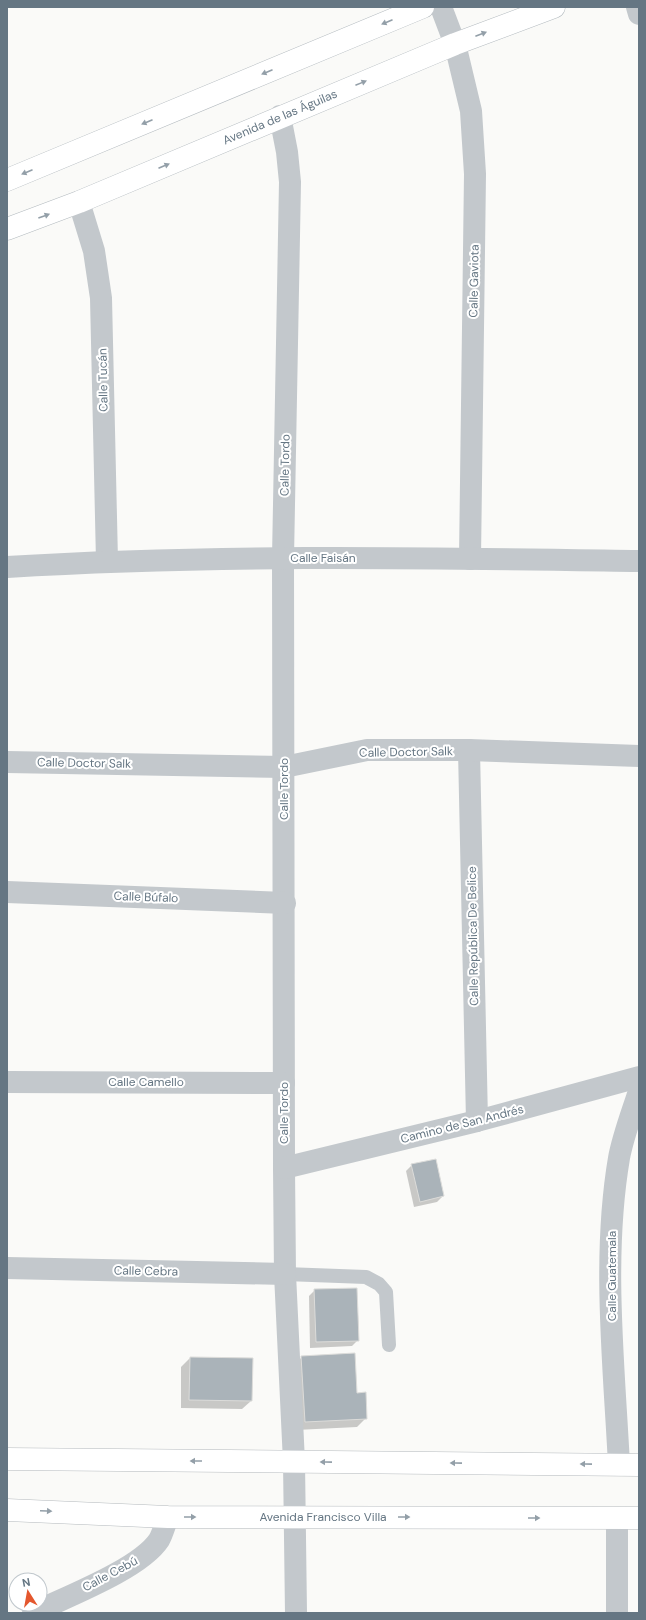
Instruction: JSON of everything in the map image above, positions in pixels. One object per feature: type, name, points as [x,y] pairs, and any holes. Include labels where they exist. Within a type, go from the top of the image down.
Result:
[{"type":"main road","points":[[7,180],[423,7]]},
{"type":"main road","name":"Avenida de las Águilas","points":[[7,229],[80,202],[280,116],[455,44],[554,7]]},
{"type":"main road","points":[[7,1459],[629,1465]]},
{"type":"main road","name":"Avenida Francisco Villa","points":[[7,1510],[168,1517],[639,1518]]},
{"type":"street","name":"Calle Gaviota","points":[[441,7],[455,44],[471,111],[475,174],[470,559]]},
{"type":"street","points":[[637,7],[639,14]]},
{"type":"street","name":"Calle Tordo","points":[[280,116],[287,152],[290,182],[283,558],[285,903],[284,1168],[285,1274],[294,1462],[296,1613]]},
{"type":"street","name":"Calle Tucán","points":[[80,202],[94,252],[101,298],[107,561]]},
{"type":"street","name":"Calle Faisán","points":[[7,566],[107,561],[283,558],[639,561]]},
{"type":"street","name":"Calle Doctor Salk","points":[[7,762],[284,767],[367,750],[469,750],[639,756]]},
{"type":"street","name":"Calle República De Belice","points":[[469,750],[477,1121]]},
{"type":"street","name":"Calle Búfalo","points":[[7,892],[285,903]]},
{"type":"street","name":"Camino de San Andrés","points":[[284,1168],[477,1121],[639,1077]]},
{"type":"street","name":"Calle Camello","points":[[7,1082],[284,1083]]},
{"type":"street","name":"Calle Guatemala","points":[[629,1465],[611,1277],[613,1209],[619,1157],[639,1091]]},
{"type":"street","name":"Calle Cebra","points":[[7,1268],[285,1274]]},
{"type":"street","name":"Calle Cebú","points":[[33,1613],[131,1566],[149,1552],[159,1539],[168,1517]]},
{"type":"street","points":[[617,1518],[617,1613]]},
{"type":"lane","points":[[285,1274],[366,1277],[379,1284],[386,1292],[389,1344]]},
{"type":"building","points":[[436,1159],[444,1196],[420,1202],[411,1164]]},
{"type":"building","points":[[357,1288],[359,1341],[316,1342],[314,1289]]},
{"type":"building","points":[[355,1353],[357,1393],[366,1392],[367,1419],[305,1422],[301,1356]]},
{"type":"building","points":[[190,1357],[253,1358],[252,1401],[189,1400]]}]
